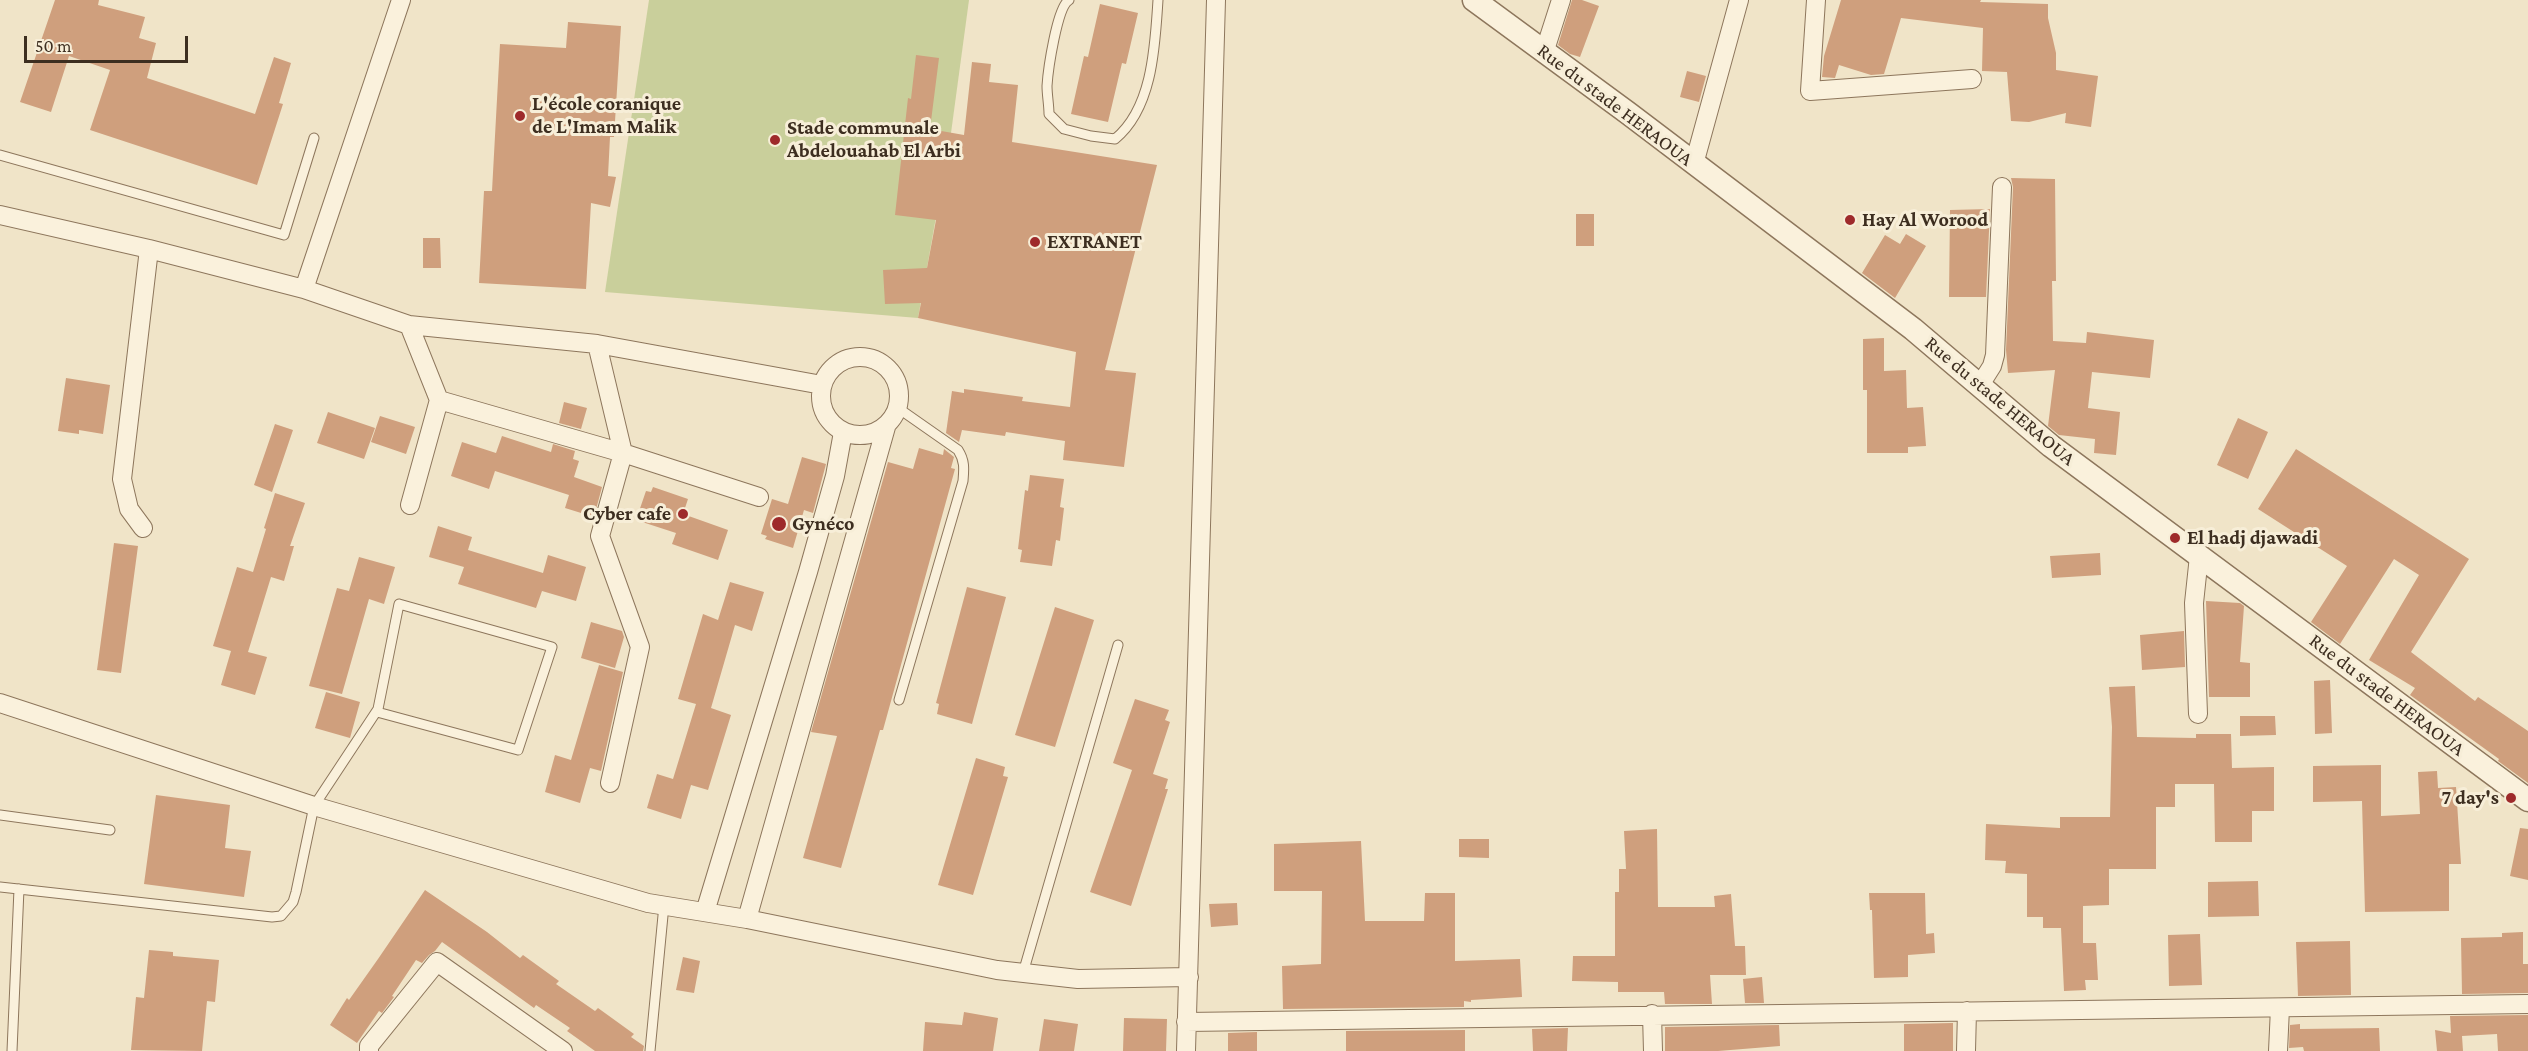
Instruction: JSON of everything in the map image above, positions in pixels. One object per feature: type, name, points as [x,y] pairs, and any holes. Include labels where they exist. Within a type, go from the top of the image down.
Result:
[{"type":"street","points":[[304,289],[401,0]]},
{"type":"street","points":[[1186,1051],[1216,0]]},
{"type":"street","name":"Rue du stade HERAOUA","points":[[1474,0],[1913,330],[2051,446],[2528,800]]},
{"type":"street","points":[[1544,53],[1561,0]]},
{"type":"street","points":[[1694,164],[1739,0]]},
{"type":"street","points":[[1816,0],[1810,91],[1972,79]]},
{"type":"street","points":[[1980,385],[1992,366],[1995,355],[2002,187]]},
{"type":"street","points":[[0,215],[149,249],[304,289],[409,325],[597,344],[822,385]]},
{"type":"street","points":[[143,528],[129,509],[122,479],[149,249]]},
{"type":"street","points":[[409,325],[439,400],[410,505]]},
{"type":"street","points":[[597,344],[623,453],[600,536],[640,647],[610,783]]},
{"type":"street","points":[[747,919],[886,427],[898,408],[898,386],[886,367],[865,357],[854,357],[834,366],[822,385],[822,408],[826,418],[843,432],[854,436],[865,436],[886,427]]},
{"type":"street","points":[[439,400],[623,453],[759,497]]},
{"type":"street","points":[[705,912],[808,572],[835,476],[843,432]]},
{"type":"street","points":[[2198,714],[2194,603],[2199,556]]},
{"type":"street","points":[[0,704],[314,806],[648,903],[747,919],[997,970],[1078,979],[1189,977]]},
{"type":"street","points":[[369,1051],[369,1046],[437,962],[563,1051]]},
{"type":"street","points":[[1186,1022],[2528,1004]]},
{"type":"street","points":[[2278,1051],[2280,1008]]},
{"type":"street","points":[[1966,1051],[1967,1011]]},
{"type":"street","points":[[1652,1014],[1653,1051]]},
{"type":"lane","points":[[1069,0],[1065,3],[1058,24],[1047,84],[1049,114],[1064,129],[1115,139],[1126,129],[1138,110],[1154,54],[1158,0]]},
{"type":"lane","points":[[0,155],[284,235],[314,138]]},
{"type":"lane","points":[[898,408],[958,450],[964,459],[964,470],[899,700]]},
{"type":"lane","points":[[0,886],[272,917],[281,916],[293,902],[296,892],[314,806],[378,709],[399,604],[552,647],[518,750],[377,712]]},
{"type":"lane","points":[[1023,973],[1118,645]]},
{"type":"lane","points":[[0,815],[110,830]]},
{"type":"lane","points":[[12,1051],[19,889]]},
{"type":"lane","points":[[650,1051],[664,905]]},
{"type":"green space","name":"Stade communale Abdelouahab El Arbi","points":[[649,0],[969,0],[951,133],[918,318],[605,292]]},
{"type":"building","points":[[55,0],[99,0],[98,5],[145,17],[139,38],[156,43],[147,78],[255,114],[274,57],[291,63],[279,103],[283,104],[257,185],[90,130],[110,70],[69,56],[51,112],[20,102]]},
{"type":"building","points":[[1572,0],[1582,0],[1599,6],[1580,57],[1570,54],[1558,45]]},
{"type":"building","points":[[1841,0],[1981,0],[1980,2],[2048,4],[2048,18],[2056,53],[2056,70],[2098,76],[2091,127],[2065,123],[2066,113],[2029,122],[2011,121],[2007,72],[1982,71],[1983,28],[1901,18],[1884,74],[1871,75],[1839,65],[1835,78],[1822,77],[1824,56]]},
{"type":"building","points":[[1100,4],[1138,13],[1126,64],[1122,63],[1108,122],[1071,114],[1084,56],[1088,57]]},
{"type":"building","points":[[568,22],[621,26],[614,137],[610,137],[608,176],[616,177],[610,207],[591,203],[586,289],[479,283],[484,191],[492,191],[500,44],[566,48]]},
{"type":"building","name":"EXTRANET","points":[[916,55],[939,58],[930,129],[964,135],[972,62],[991,64],[989,82],[1018,85],[1012,142],[1157,165],[1105,370],[1136,373],[1124,467],[1063,460],[1065,441],[1006,432],[1005,436],[962,430],[959,442],[946,433],[952,391],[964,393],[964,389],[1023,397],[1022,401],[1070,407],[1076,352],[918,318],[921,303],[885,304],[883,270],[927,268],[936,220],[895,215],[908,98],[911,99]]},
{"type":"building","points":[[1687,71],[1706,76],[1699,102],[1680,97]]},
{"type":"building","points":[[2011,178],[2055,179],[2056,281],[2052,281],[2053,341],[2086,343],[2087,332],[2154,340],[2150,378],[2092,372],[2088,408],[2120,412],[2116,455],[2094,453],[2095,439],[2059,435],[2048,426],[2055,370],[2008,373],[2006,350],[2013,187]]},
{"type":"building","points":[[1990,209],[1986,297],[1949,297],[1950,210]]},
{"type":"building","points":[[1576,214],[1594,214],[1594,246],[1576,246]]},
{"type":"building","points":[[1906,234],[1926,246],[1895,298],[1862,273],[1885,235],[1900,244]]},
{"type":"building","points":[[423,238],[440,238],[441,268],[423,268]]},
{"type":"building","points":[[1884,338],[1884,371],[1906,370],[1907,408],[1923,407],[1926,446],[1908,447],[1908,453],[1867,453],[1867,390],[1863,390],[1863,339]]},
{"type":"building","points":[[66,378],[110,385],[103,434],[79,430],[79,434],[58,431]]},
{"type":"building","points":[[564,402],[587,408],[581,429],[559,423]]},
{"type":"building","points":[[328,412],[375,428],[364,459],[317,443]]},
{"type":"building","points":[[380,416],[415,427],[406,454],[371,442]]},
{"type":"building","points":[[2238,418],[2268,432],[2248,479],[2217,465]]},
{"type":"building","points":[[275,424],[293,430],[272,492],[254,485]]},
{"type":"building","points":[[502,436],[551,452],[553,444],[575,451],[573,459],[579,461],[574,477],[602,487],[594,517],[565,508],[569,495],[495,471],[489,489],[451,476],[462,442],[496,453]]},
{"type":"building","points":[[919,448],[943,455],[944,449],[954,457],[951,468],[955,469],[883,730],[880,730],[841,868],[803,858],[837,736],[811,732],[888,462],[913,469]]},
{"type":"building","points":[[2296,449],[2469,559],[2411,652],[2475,701],[2478,697],[2528,731],[2528,783],[2498,761],[2499,759],[2410,695],[2415,688],[2369,660],[2419,575],[2394,559],[2340,644],[2311,622],[2347,566],[2258,509]]},
{"type":"building","points":[[802,457],[826,464],[813,513],[804,510],[793,548],[765,539],[767,536],[761,534],[772,499],[788,504]]},
{"type":"building","points":[[1030,475],[1064,479],[1060,507],[1064,508],[1060,541],[1056,540],[1052,566],[1020,562],[1022,550],[1018,549],[1025,490],[1028,491]]},
{"type":"building","points":[[653,487],[688,499],[683,514],[728,530],[718,560],[672,544],[676,533],[636,520],[646,491],[651,492]]},
{"type":"building","points":[[275,493],[305,503],[290,546],[294,546],[284,581],[271,577],[248,652],[267,657],[255,695],[221,685],[231,651],[213,646],[237,567],[253,572]]},
{"type":"building","points":[[438,526],[472,537],[468,550],[543,573],[548,555],[586,567],[576,601],[542,591],[536,608],[458,584],[464,567],[429,557]]},
{"type":"building","points":[[114,543],[138,546],[121,673],[97,670]]},
{"type":"building","points":[[2100,553],[2101,575],[2052,578],[2050,556]]},
{"type":"building","points":[[359,557],[395,567],[384,604],[369,599],[342,694],[309,686],[337,588],[349,591]]},
{"type":"building","points":[[730,582],[764,592],[752,631],[735,625],[711,708],[731,715],[708,790],[691,785],[681,819],[647,808],[657,774],[673,779],[696,704],[678,699],[703,614],[718,620]]},
{"type":"building","points":[[967,587],[1006,597],[972,724],[937,714],[939,704],[936,703]]},
{"type":"building","points":[[2206,601],[2240,603],[2244,606],[2240,662],[2250,663],[2250,697],[2209,697]]},
{"type":"building","points":[[1055,607],[1094,620],[1055,747],[1015,735]]},
{"type":"building","points":[[591,622],[622,631],[624,637],[615,668],[581,658]]},
{"type":"building","points":[[2184,631],[2185,667],[2142,670],[2140,635]]},
{"type":"building","points":[[599,665],[623,672],[601,771],[590,768],[580,803],[545,792],[555,755],[571,760]]},
{"type":"building","points":[[2330,680],[2332,733],[2315,734],[2314,681]]},
{"type":"building","points":[[2135,686],[2137,737],[2196,738],[2196,734],[2231,734],[2232,768],[2274,767],[2274,811],[2252,811],[2252,842],[2215,842],[2214,784],[2175,784],[2175,807],[2156,807],[2156,869],[2109,869],[2109,905],[2083,906],[2083,943],[2096,943],[2098,980],[2085,980],[2086,990],[2064,991],[2061,928],[2043,928],[2043,917],[2027,917],[2027,874],[2005,873],[2006,861],[1985,860],[1986,824],[2060,828],[2060,817],[2110,817],[2112,727],[2109,687]]},
{"type":"building","points":[[326,692],[360,702],[350,738],[315,728]]},
{"type":"building","points":[[1135,699],[1169,710],[1165,720],[1170,722],[1153,774],[1168,779],[1165,789],[1168,789],[1131,906],[1090,892],[1132,770],[1113,763]]},
{"type":"building","points":[[2240,716],[2275,716],[2276,735],[2240,736]]},
{"type":"building","points":[[976,758],[1005,767],[1003,776],[1008,777],[973,895],[938,885]]},
{"type":"building","points":[[2381,765],[2381,816],[2420,814],[2418,772],[2437,771],[2438,788],[2456,787],[2461,864],[2449,864],[2449,911],[2365,912],[2362,801],[2313,802],[2313,766]]},
{"type":"building","points":[[156,795],[230,805],[225,848],[251,851],[244,897],[144,884]]},
{"type":"building","points":[[2520,828],[2528,829],[2528,880],[2510,876]]},
{"type":"building","points":[[1657,829],[1658,907],[1715,907],[1714,896],[1731,894],[1735,946],[1745,946],[1746,975],[1710,975],[1712,1004],[1665,1004],[1664,992],[1618,992],[1618,982],[1572,981],[1573,956],[1615,956],[1615,892],[1619,892],[1619,869],[1626,869],[1624,831]]},
{"type":"building","points":[[1459,839],[1489,839],[1489,858],[1459,857]]},
{"type":"building","points":[[1361,841],[1365,921],[1424,921],[1425,893],[1455,893],[1455,961],[1520,959],[1522,997],[1464,1001],[1464,1007],[1283,1009],[1282,966],[1321,964],[1322,891],[1274,891],[1274,844]]},
{"type":"building","points":[[2258,881],[2259,916],[2208,917],[2208,882]]},
{"type":"building","points":[[425,890],[487,932],[520,958],[523,955],[559,981],[556,984],[595,1011],[598,1008],[634,1034],[631,1037],[644,1046],[643,1051],[595,1051],[567,1031],[570,1028],[536,1005],[534,1008],[442,942],[422,963],[416,960],[392,996],[394,997],[382,1013],[379,1011],[357,1043],[330,1025]]},
{"type":"building","points":[[1869,893],[1925,893],[1926,934],[1934,933],[1935,953],[1908,955],[1908,977],[1874,978],[1872,910],[1870,910]]},
{"type":"building","points":[[1237,903],[1238,925],[1211,927],[1209,904]]},
{"type":"building","points":[[2523,932],[2523,964],[2528,964],[2528,993],[2462,994],[2461,938],[2502,937],[2502,933]]},
{"type":"building","points":[[2200,934],[2202,985],[2169,986],[2168,935]]},
{"type":"building","points":[[2350,941],[2351,995],[2298,996],[2296,942]]},
{"type":"building","points":[[149,950],[173,952],[173,956],[219,960],[215,1002],[207,1001],[202,1051],[131,1050],[136,997],[144,998]]},
{"type":"building","points":[[683,957],[700,961],[694,993],[676,990]]},
{"type":"building","points":[[1762,977],[1764,1003],[1745,1003],[1743,979]]},
{"type":"building","points":[[964,1012],[998,1018],[993,1051],[923,1051],[925,1022],[962,1025]]},
{"type":"building","points":[[2528,1015],[2528,1051],[2498,1051],[2497,1034],[2462,1036],[2463,1051],[2437,1051],[2435,1030],[2451,1033],[2450,1016]]},
{"type":"building","points":[[1124,1018],[1167,1019],[1166,1051],[1123,1051]]},
{"type":"building","points":[[1044,1019],[1078,1024],[1074,1051],[1039,1051]]},
{"type":"building","points":[[1953,1023],[1953,1051],[1904,1051],[1904,1024]]},
{"type":"building","points":[[2300,1024],[2300,1029],[2379,1028],[2380,1051],[2304,1051],[2303,1047],[2289,1048],[2290,1025]]},
{"type":"building","points":[[1779,1025],[1780,1046],[1718,1051],[1665,1051],[1665,1027]]},
{"type":"building","points":[[1568,1028],[1567,1051],[1533,1051],[1532,1029]]},
{"type":"building","points":[[1465,1030],[1465,1051],[1346,1051],[1346,1031]]},
{"type":"building","points":[[1257,1032],[1257,1051],[1228,1051],[1228,1033]]},
{"type":"place","name":"L'école coranique de L'Imam Malik","points":[[520,116]]},
{"type":"place","name":"Stade communale Abdelouahab El Arbi","points":[[775,140]]},
{"type":"place","name":"Hay Al Worood","points":[[1850,220]]},
{"type":"place","name":"EXTRANET","points":[[1035,242]]},
{"type":"place","name":"Cyber cafe","points":[[683,514]]},
{"type":"place","name":"Gynéco","points":[[779,524]]},
{"type":"place","name":"El hadj djawadi","points":[[2175,538]]},
{"type":"place","name":"7 day's","points":[[2511,798]]}]
